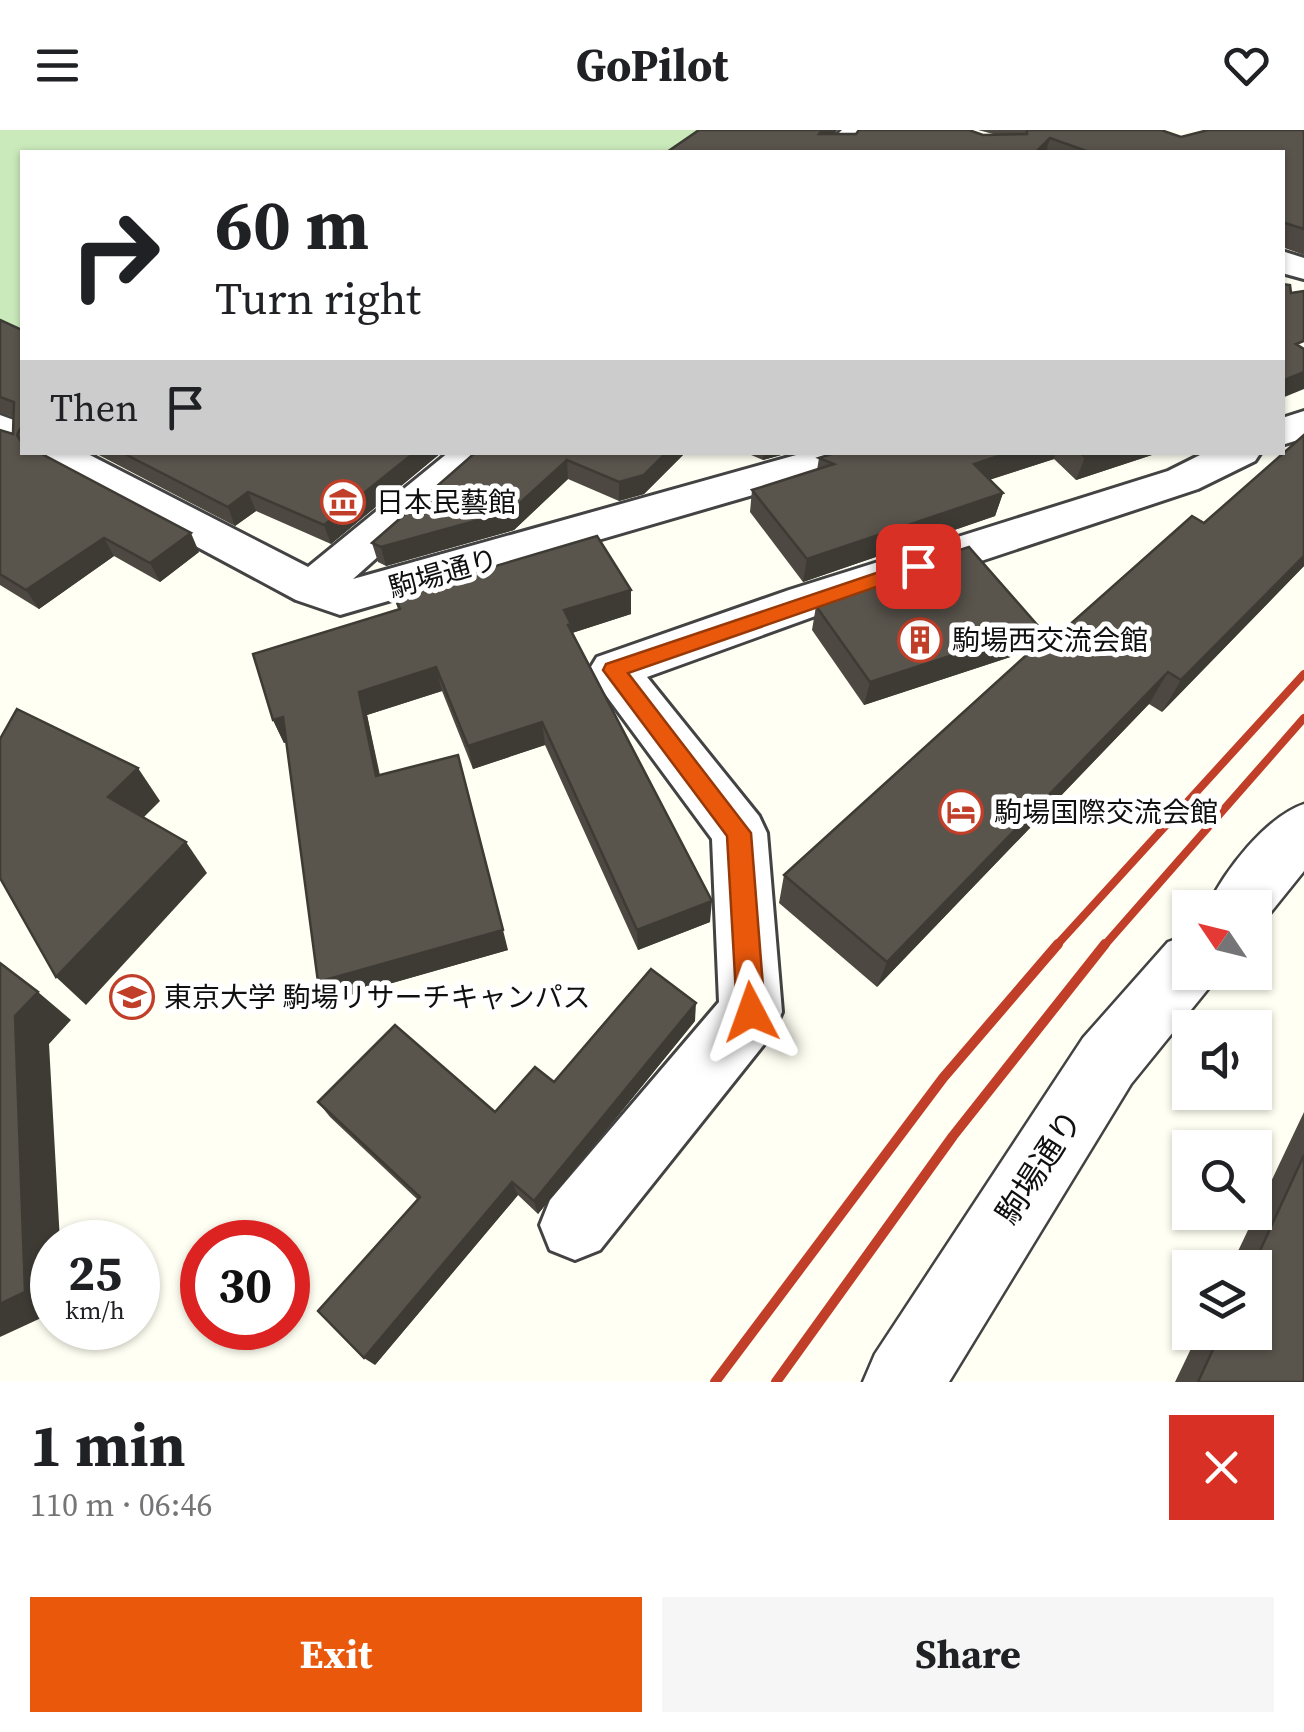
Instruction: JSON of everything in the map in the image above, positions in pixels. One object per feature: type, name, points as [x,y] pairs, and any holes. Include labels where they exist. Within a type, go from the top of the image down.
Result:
[{"type":"street","points":[[835,150],[860,130]]},
{"type":"street","points":[[1285,266],[1299,287]]},
{"type":"street","name":"駒場通り","points":[[57,455],[312,589],[340,599],[364,596],[846,455]]},
{"type":"street","points":[[312,589],[471,455]]},
{"type":"street","points":[[575,1225],[751,1012],[739,833],[614,670],[805,602],[1183,480],[1235,455]]},
{"type":"street","points":[[1252,890],[1304,828]]},
{"type":"street","name":"駒場通り","points":[[902,1382],[1107,1061],[1172,984]]},
{"type":"green space","points":[[0,130],[714,130],[685,150],[20,150],[20,333],[0,324]]},
{"type":"building","points":[[699,130],[822,130],[819,134],[856,134],[859,130],[969,130],[983,135],[1027,134],[1027,130],[1161,130],[1181,137],[1208,130],[1304,130],[1304,229],[1285,223],[1285,150],[1083,150],[1050,138],[1038,150],[670,150]]},
{"type":"building","points":[[1285,284],[1290,285],[1291,293],[1304,291],[1304,341],[1296,344],[1304,349],[1304,372],[1285,380]]},
{"type":"building","points":[[0,320],[20,329],[20,455],[44,455],[191,533],[150,563],[104,538],[26,590],[0,574],[0,430],[13,434],[14,402],[0,397]]},
{"type":"building","points":[[1304,435],[1304,556],[1181,680],[1168,672],[887,962],[784,875],[1053,631],[1057,636],[1192,516],[1204,523]]},
{"type":"building","name":"日本民藝館","points":[[127,455],[411,455],[324,525],[248,492],[228,507]]},
{"type":"building","points":[[473,455],[664,455],[644,475],[619,482],[567,460],[511,511],[381,547],[372,543]]},
{"type":"building","points":[[1002,455],[974,464],[1003,493],[807,559],[752,490],[834,464],[819,458]]},
{"type":"building","points":[[597,536],[631,590],[564,610],[571,624],[568,625],[712,901],[637,930],[542,722],[468,746],[436,667],[359,692],[376,776],[458,755],[503,930],[318,982],[283,717],[273,720],[253,654],[400,609],[394,596]]},
{"type":"building","points":[[969,547],[1039,627],[870,682],[816,606],[840,599],[834,591]]},
{"type":"building","points":[[17,709],[138,768],[108,797],[186,842],[56,977],[0,878],[0,739]]},
{"type":"building","points":[[0,963],[38,992],[15,1016],[25,1292],[0,1304]]},
{"type":"building","points":[[651,969],[696,1003],[534,1201],[512,1182],[364,1358],[318,1311],[420,1197],[318,1102],[395,1025],[495,1112],[535,1067],[554,1082]]},
{"type":"building","points":[[1304,1155],[1304,1382],[1198,1382],[1213,1350],[1272,1350],[1272,1250],[1260,1250]]},
{"type":"railway","points":[[1055,947],[1304,674]]},
{"type":"railway","points":[[1103,947],[1304,718]]},
{"type":"railway","points":[[715,1382],[943,1078],[1058,944]]},
{"type":"railway","points":[[776,1382],[953,1136],[1105,944]]},
{"type":"place","name":"日本民藝館","points":[[343,502]]},
{"type":"place","name":"駒場西交流会館","points":[[920,640]]},
{"type":"place","name":"駒場国際交流会館","points":[[961,812]]},
{"type":"place","name":"東京大学 駒場リサーチキャンパス","points":[[132,997]]},
{"type":"route","points":[[751,1012],[739,833],[614,670],[918,566]]}]
